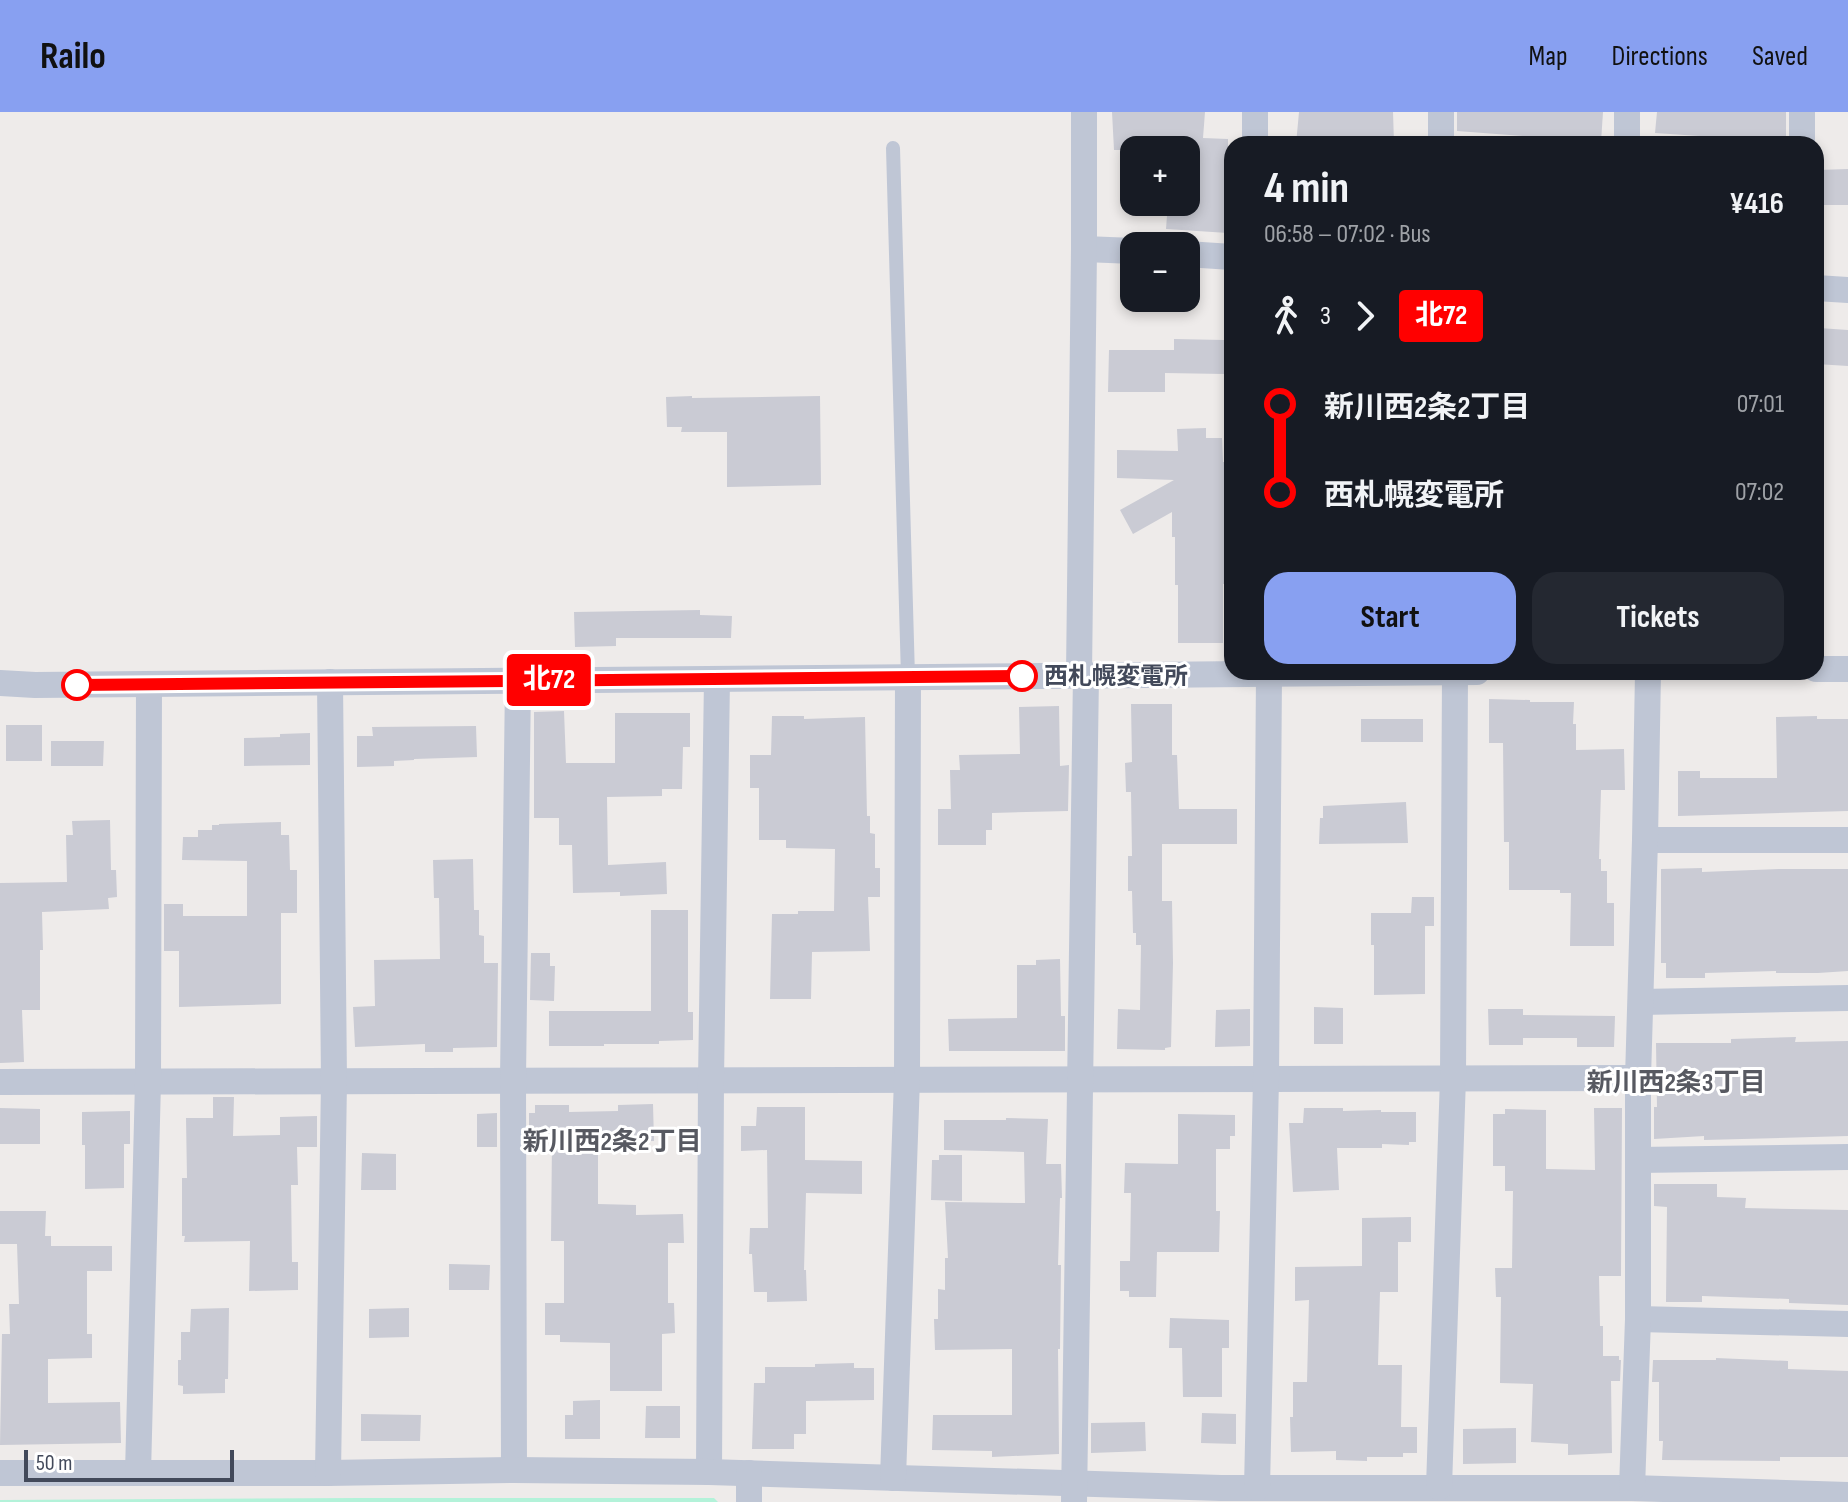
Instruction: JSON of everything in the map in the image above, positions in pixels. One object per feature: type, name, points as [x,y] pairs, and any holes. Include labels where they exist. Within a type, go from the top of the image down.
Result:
[{"type":"street","points":[[1075,1493],[1082,1079],[1084,112]]},
{"type":"street","points":[[1255,112],[1255,136]]},
{"type":"street","points":[[1441,112],[1441,136]]},
{"type":"street","points":[[1627,112],[1627,136]]},
{"type":"street","points":[[1802,112],[1802,136]]},
{"type":"street","points":[[1084,249],[1120,250]]},
{"type":"street","points":[[1200,255],[1224,256]]},
{"type":"street","points":[[1824,288],[1848,290]]},
{"type":"street","points":[[1824,669],[1848,669]]},
{"type":"street","points":[[0,683],[1224,673]]},
{"type":"street","points":[[893,1478],[907,1079],[908,677]]},
{"type":"street","points":[[709,1472],[717,679]]},
{"type":"street","points":[[514,1470],[513,1080],[518,680]]},
{"type":"street","points":[[1257,1488],[1266,1079],[1259,680]]},
{"type":"street","points":[[1439,1487],[1453,1078],[1455,680]]},
{"type":"street","points":[[1632,1488],[1638,1319],[1638,1078],[1648,680]]},
{"type":"street","points":[[328,1473],[334,1081],[330,682]]},
{"type":"street","points":[[138,1473],[148,1082],[149,684]]},
{"type":"street","points":[[1645,840],[1848,840]]},
{"type":"street","points":[[1641,1002],[1848,998]]},
{"type":"street","points":[[0,1082],[1638,1078]]},
{"type":"street","points":[[1638,1160],[1848,1157]]},
{"type":"street","points":[[1638,1319],[1848,1324]]},
{"type":"street","points":[[0,1473],[709,1472],[893,1478],[1075,1493],[1221,1495],[1257,1488],[1367,1495],[1439,1487],[1632,1488],[1848,1495]]},
{"type":"street","points":[[749,1473],[749,1502]]},
{"type":"lane","points":[[893,148],[908,677]]},
{"type":"green space","points":[[714,1498],[718,1502],[0,1502],[0,1500]]},
{"type":"building","points":[[1112,112],[1205,112],[1203,138],[1224,139],[1224,233],[1166,229],[1167,216],[1200,216],[1200,136],[1120,136],[1120,150],[1114,150]]},
{"type":"building","points":[[1299,112],[1393,112],[1394,136],[1297,136]]},
{"type":"building","points":[[1457,112],[1603,112],[1601,136],[1522,136],[1457,131]]},
{"type":"building","points":[[1657,112],[1786,112],[1786,136],[1655,133]]},
{"type":"building","points":[[1848,169],[1848,205],[1824,205],[1824,170]]},
{"type":"building","points":[[1824,328],[1848,330],[1848,366],[1824,364]]},
{"type":"building","points":[[1174,339],[1224,340],[1224,374],[1165,373],[1165,392],[1108,392],[1109,350],[1174,350]]},
{"type":"building","points":[[820,396],[821,485],[727,487],[727,432],[681,432],[682,427],[667,427],[666,397]]},
{"type":"building","points":[[1206,428],[1206,438],[1222,438],[1223,643],[1178,643],[1178,585],[1175,585],[1172,512],[1133,534],[1120,510],[1174,480],[1117,478],[1117,450],[1178,451],[1177,429]]},
{"type":"building","points":[[700,610],[700,615],[732,616],[731,638],[616,638],[616,646],[575,647],[574,612]]},
{"type":"building","points":[[1489,699],[1574,702],[1576,750],[1624,749],[1625,790],[1601,790],[1599,859],[1601,871],[1607,871],[1607,903],[1614,903],[1614,946],[1570,946],[1571,893],[1560,893],[1560,890],[1509,890],[1509,842],[1504,842],[1503,743],[1489,743]]},
{"type":"building","points":[[1131,704],[1172,704],[1172,755],[1177,755],[1179,809],[1237,809],[1237,844],[1162,844],[1162,901],[1172,901],[1173,963],[1171,1047],[1165,1050],[1117,1049],[1118,1009],[1140,1010],[1141,945],[1136,945],[1136,933],[1133,933],[1132,891],[1128,891],[1128,856],[1132,856],[1131,792],[1126,792],[1125,763],[1132,762]]},
{"type":"building","points":[[1059,706],[1060,766],[1069,765],[1068,811],[992,813],[992,830],[986,830],[986,845],[938,845],[938,809],[951,809],[950,770],[960,770],[959,755],[1020,754],[1019,707]]},
{"type":"building","points":[[564,711],[566,763],[615,763],[615,713],[690,713],[690,747],[683,747],[682,789],[662,789],[662,796],[607,797],[608,865],[666,862],[667,894],[620,896],[620,892],[573,893],[572,845],[559,845],[559,818],[534,818],[534,712]]},
{"type":"building","points":[[772,716],[804,716],[804,719],[865,717],[867,816],[870,816],[870,833],[875,834],[875,868],[880,868],[880,897],[868,897],[870,951],[812,952],[811,999],[770,999],[772,914],[834,911],[835,849],[786,848],[786,840],[759,840],[759,788],[750,788],[750,755],[771,755]]},
{"type":"building","points":[[1817,716],[1817,719],[1848,719],[1848,811],[1678,816],[1678,771],[1700,771],[1700,778],[1777,778],[1776,717]]},
{"type":"building","points":[[1361,719],[1423,719],[1423,742],[1361,742]]},
{"type":"building","points":[[6,725],[42,725],[42,761],[6,761]]},
{"type":"building","points":[[476,726],[477,757],[414,759],[394,761],[394,766],[357,767],[357,736],[373,736],[372,727]]},
{"type":"building","points":[[310,733],[310,765],[244,766],[244,738]]},
{"type":"building","points":[[51,741],[104,741],[103,766],[51,766]]},
{"type":"building","points":[[1406,802],[1408,843],[1319,844],[1323,806]]},
{"type":"building","points":[[110,820],[111,870],[116,870],[117,897],[108,898],[109,909],[42,912],[40,1010],[22,1010],[24,1062],[0,1063],[0,883],[67,882],[66,835],[73,835],[72,821]]},
{"type":"building","points":[[281,822],[281,835],[289,835],[290,870],[297,870],[297,913],[281,913],[281,1004],[179,1007],[179,951],[164,951],[164,904],[183,904],[183,916],[247,916],[247,861],[182,860],[183,837],[198,837],[198,830],[212,830],[212,825]]},
{"type":"building","points":[[473,859],[474,910],[479,910],[479,935],[484,936],[484,963],[498,963],[497,1047],[425,1052],[425,1044],[355,1047],[353,1007],[375,1006],[374,960],[440,959],[439,898],[434,898],[433,860]]},
{"type":"building","points":[[1702,868],[1702,872],[1848,869],[1848,971],[1705,973],[1705,978],[1666,978],[1666,963],[1661,963],[1661,869]]},
{"type":"building","points":[[1412,897],[1434,897],[1434,926],[1425,926],[1425,994],[1374,995],[1371,913],[1411,913]]},
{"type":"building","points":[[651,910],[688,910],[688,1012],[693,1012],[693,1040],[659,1041],[659,1044],[549,1046],[549,1011],[651,1011]]},
{"type":"building","points":[[531,953],[550,953],[550,966],[555,966],[554,1001],[530,1000]]},
{"type":"building","points":[[1060,959],[1065,1051],[949,1051],[948,1019],[1017,1018],[1017,965],[1036,965],[1036,960]]},
{"type":"building","points":[[1314,1007],[1343,1008],[1343,1044],[1314,1044]]},
{"type":"building","points":[[1250,1009],[1250,1046],[1215,1047],[1216,1010]]},
{"type":"building","points":[[1488,1009],[1523,1009],[1523,1015],[1615,1016],[1614,1047],[1577,1047],[1577,1038],[1523,1038],[1523,1045],[1489,1045]]},
{"type":"building","points":[[1796,1037],[1795,1042],[1848,1041],[1848,1136],[1654,1139],[1656,1043],[1731,1043],[1731,1039]]},
{"type":"building","points":[[213,1097],[234,1097],[233,1136],[280,1135],[280,1117],[317,1116],[317,1147],[297,1147],[298,1185],[291,1185],[292,1262],[298,1262],[298,1290],[249,1291],[250,1241],[184,1242],[182,1178],[187,1178],[186,1118],[213,1118]]},
{"type":"building","points":[[653,1104],[654,1141],[598,1142],[598,1204],[636,1205],[636,1215],[683,1214],[684,1243],[668,1243],[668,1303],[674,1303],[675,1333],[662,1334],[662,1391],[610,1391],[610,1343],[560,1342],[560,1335],[545,1335],[545,1303],[564,1303],[564,1241],[551,1241],[552,1140],[529,1140],[529,1113],[535,1113],[535,1105],[569,1105],[569,1112],[618,1111],[618,1105]]},
{"type":"building","points":[[757,1107],[805,1107],[805,1160],[862,1161],[862,1194],[806,1193],[804,1270],[807,1301],[767,1302],[767,1292],[754,1292],[752,1254],[749,1254],[750,1228],[768,1228],[767,1150],[741,1151],[741,1126],[756,1126]]},
{"type":"building","points":[[0,1108],[40,1109],[40,1144],[0,1144]]},
{"type":"building","points":[[1304,1108],[1416,1112],[1416,1142],[1409,1142],[1409,1145],[1382,1144],[1382,1148],[1337,1148],[1339,1190],[1293,1192],[1289,1123],[1303,1123]]},
{"type":"building","points":[[1594,1108],[1622,1108],[1621,1276],[1599,1276],[1603,1356],[1619,1356],[1620,1381],[1611,1381],[1612,1453],[1568,1455],[1568,1444],[1531,1442],[1533,1384],[1500,1383],[1501,1297],[1496,1297],[1495,1268],[1512,1268],[1513,1191],[1505,1191],[1505,1166],[1493,1166],[1493,1114],[1505,1114],[1505,1109],[1546,1110],[1546,1169],[1595,1170]]},
{"type":"building","points":[[130,1111],[130,1144],[124,1144],[124,1188],[85,1189],[82,1112]]},
{"type":"building","points":[[497,1113],[497,1147],[477,1147],[477,1114]]},
{"type":"building","points":[[1178,1114],[1235,1115],[1235,1136],[1230,1136],[1230,1149],[1216,1149],[1219,1252],[1157,1252],[1156,1297],[1129,1297],[1129,1291],[1120,1291],[1120,1261],[1130,1261],[1131,1193],[1124,1193],[1125,1163],[1178,1164]]},
{"type":"building","points":[[1048,1119],[1046,1164],[1061,1164],[1059,1454],[992,1457],[992,1451],[932,1450],[933,1415],[1012,1415],[1012,1349],[935,1350],[934,1319],[938,1319],[938,1289],[945,1290],[945,1258],[948,1258],[945,1202],[1025,1203],[1024,1152],[944,1150],[944,1120]]},
{"type":"building","points":[[362,1153],[396,1154],[396,1190],[361,1190]]},
{"type":"building","points":[[939,1155],[962,1155],[962,1201],[931,1200],[932,1160],[939,1160]]},
{"type":"building","points":[[1654,1184],[1717,1184],[1717,1197],[1746,1198],[1745,1208],[1848,1210],[1848,1305],[1702,1296],[1702,1302],[1666,1302],[1667,1207],[1654,1206]]},
{"type":"building","points":[[0,1211],[46,1211],[45,1236],[51,1236],[51,1246],[112,1246],[112,1271],[87,1271],[87,1334],[92,1334],[92,1358],[48,1359],[48,1403],[120,1402],[121,1443],[0,1445],[2,1334],[10,1334],[9,1304],[19,1304],[17,1244],[0,1244]]},
{"type":"building","points":[[1411,1217],[1411,1242],[1398,1242],[1398,1292],[1380,1292],[1378,1365],[1402,1365],[1401,1427],[1417,1427],[1417,1453],[1403,1453],[1403,1457],[1367,1457],[1367,1461],[1336,1460],[1336,1451],[1291,1452],[1293,1382],[1307,1382],[1309,1300],[1295,1301],[1295,1267],[1362,1266],[1362,1218]]},
{"type":"building","points":[[449,1264],[490,1265],[489,1290],[449,1290]]},
{"type":"building","points":[[229,1308],[225,1393],[183,1394],[183,1386],[178,1385],[178,1360],[181,1360],[181,1332],[190,1332],[191,1309]]},
{"type":"building","points":[[409,1308],[409,1337],[369,1338],[369,1309]]},
{"type":"building","points":[[1170,1318],[1229,1320],[1229,1348],[1222,1348],[1222,1397],[1183,1397],[1182,1348],[1169,1348]]},
{"type":"building","points":[[1716,1358],[1788,1361],[1788,1369],[1848,1371],[1848,1457],[1780,1457],[1780,1461],[1662,1460],[1659,1382],[1652,1382],[1653,1360]]},
{"type":"building","points":[[854,1363],[854,1368],[874,1368],[874,1400],[806,1401],[806,1434],[794,1434],[794,1449],[752,1449],[754,1383],[765,1383],[765,1367]]},
{"type":"building","points":[[600,1400],[600,1439],[565,1439],[565,1415],[573,1415],[573,1401]]},
{"type":"building","points":[[646,1406],[680,1406],[680,1438],[645,1438]]},
{"type":"building","points":[[1202,1413],[1236,1414],[1236,1444],[1201,1443]]},
{"type":"building","points":[[361,1414],[421,1415],[420,1441],[361,1441]]},
{"type":"building","points":[[1145,1422],[1146,1451],[1091,1453],[1091,1423]]},
{"type":"building","points":[[1516,1428],[1516,1463],[1463,1464],[1463,1429]]},
{"type":"bus line","name":"北72","points":[[77,685],[1022,676]]},
{"type":"place","name":"西札幌変電所","points":[[1022,676]]},
{"type":"district","name":"新川西2条3丁目","points":[[1676,1082]]},
{"type":"district","name":"新川西2条2丁目","points":[[612,1141]]}]
